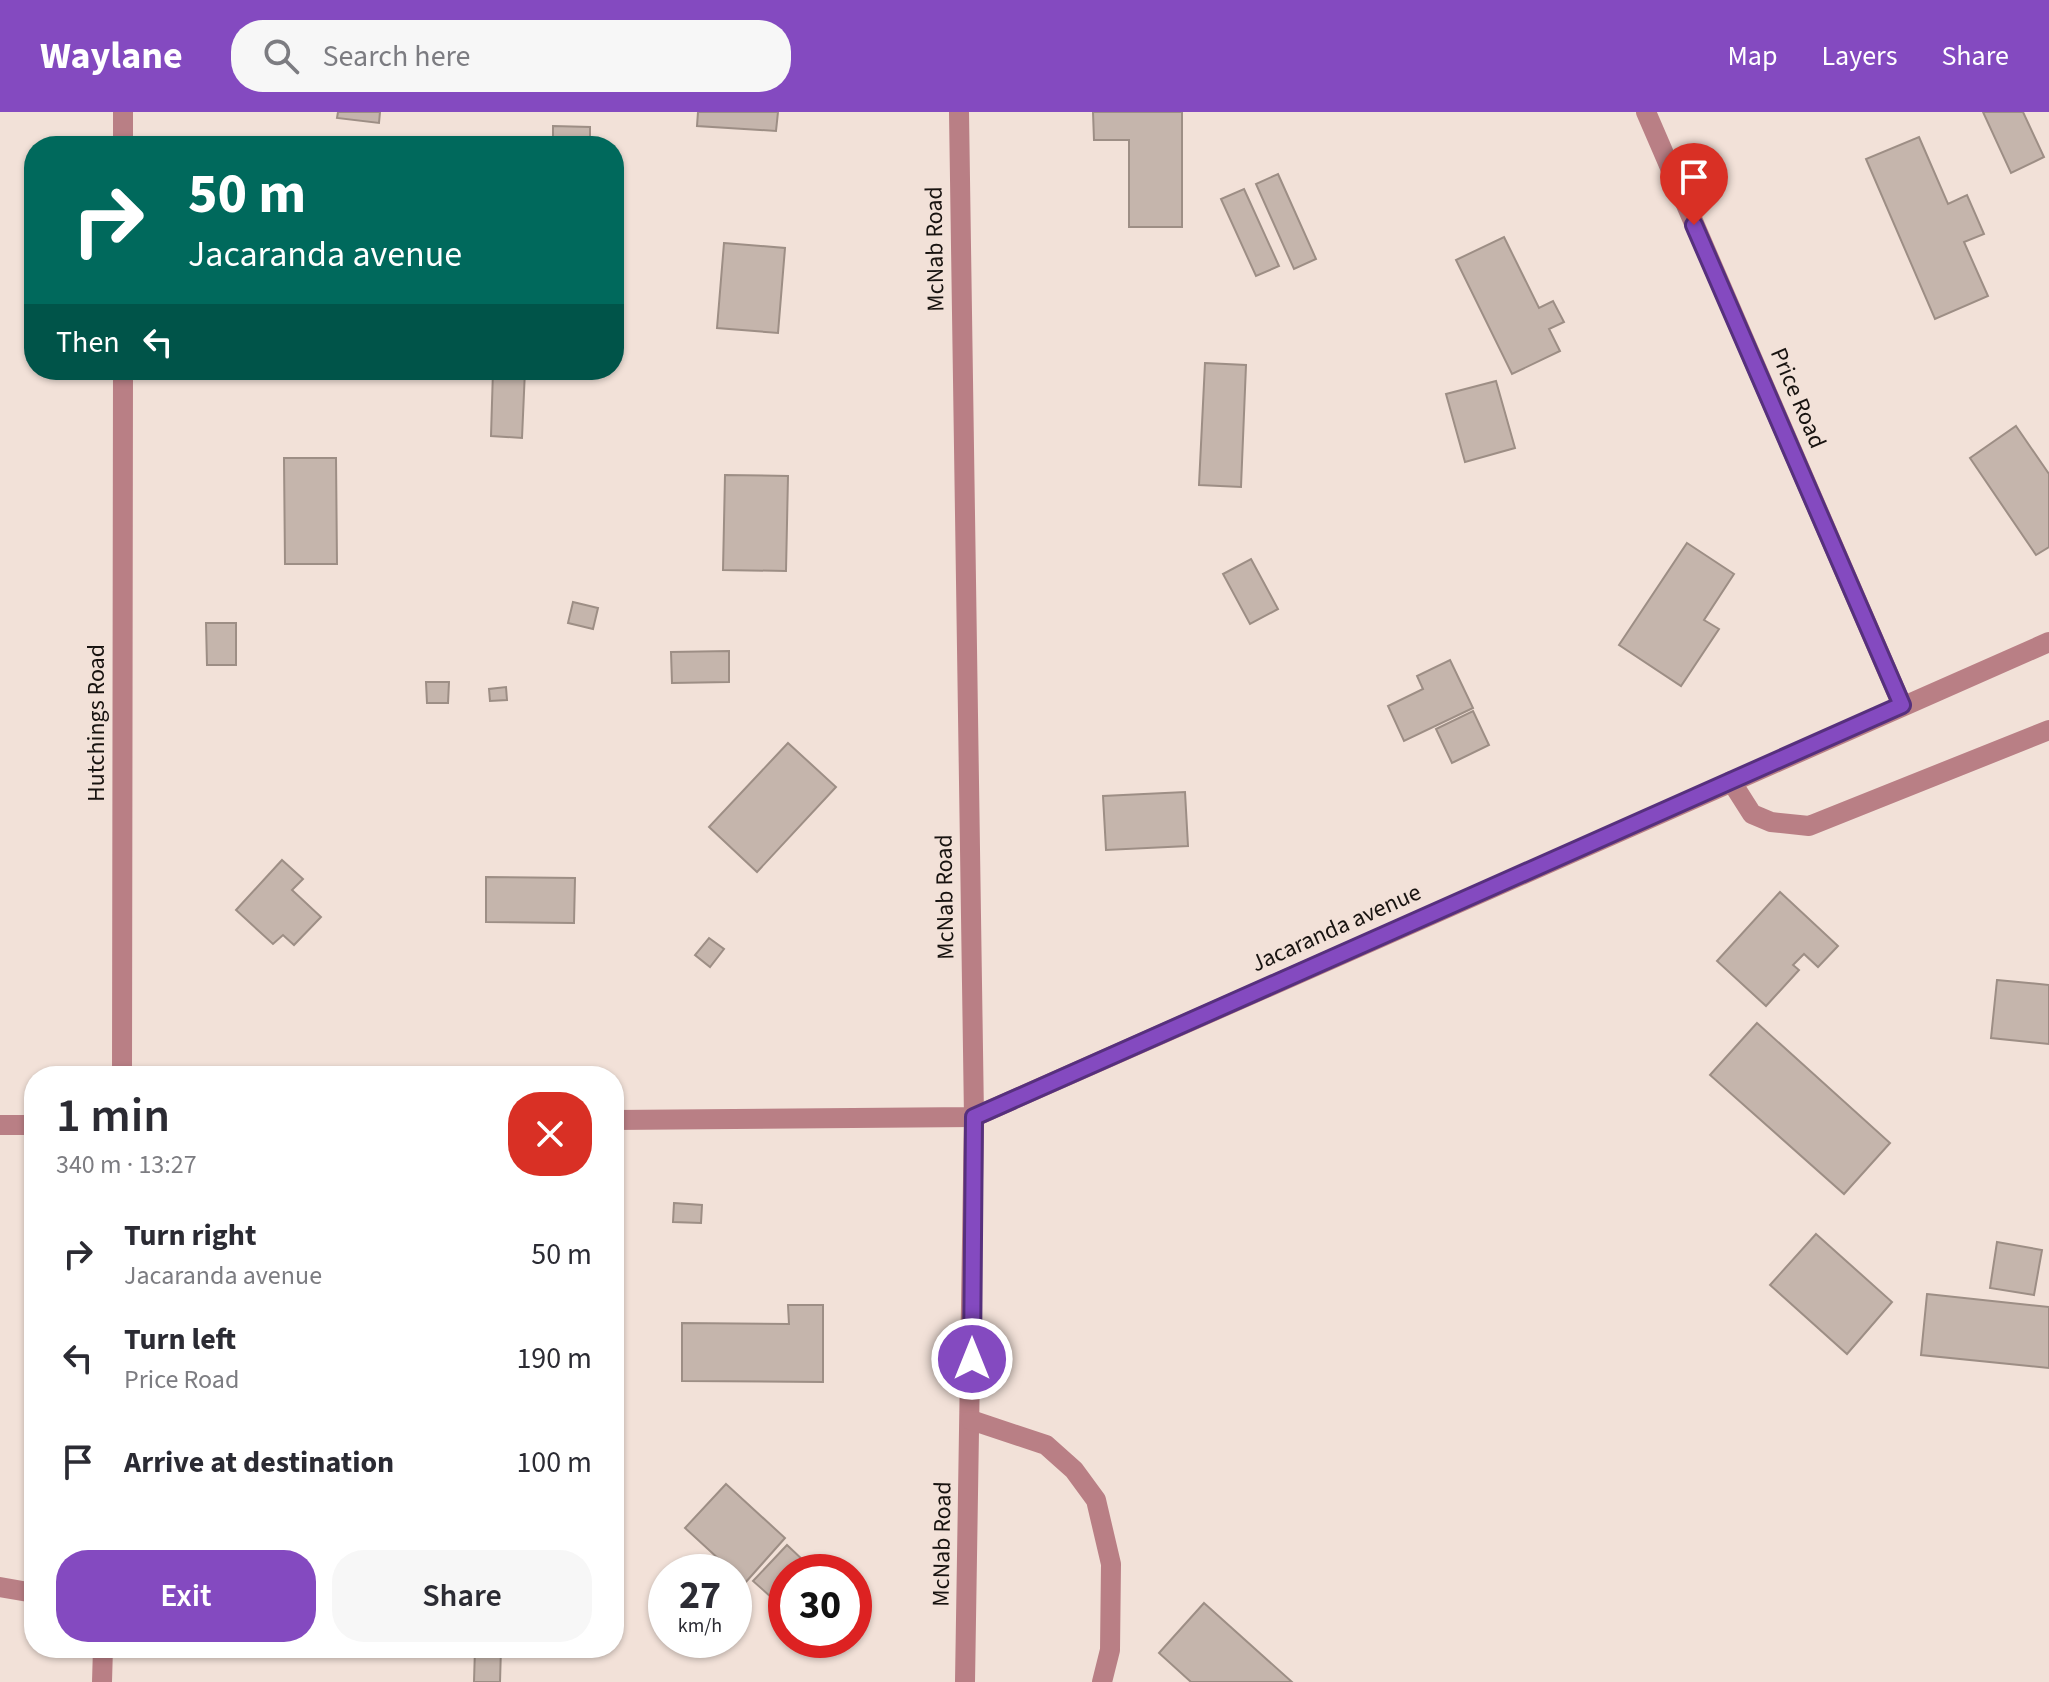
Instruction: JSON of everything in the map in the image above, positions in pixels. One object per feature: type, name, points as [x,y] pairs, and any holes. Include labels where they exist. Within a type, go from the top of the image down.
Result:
[{"type":"street","points":[[123,112],[123,136]]},
{"type":"street","name":"McNab Road","points":[[959,112],[974,1117],[965,1682]]},
{"type":"street","name":"Price Road","points":[[1646,112],[1902,705]]},
{"type":"street","name":"Hutchings Road","points":[[122,1066],[123,380]]},
{"type":"street","name":"Jacaranda avenue","points":[[624,1120],[974,1117],[2049,642]]},
{"type":"street","points":[[1731,781],[1752,814],[1771,822],[1809,826],[2049,730]]},
{"type":"street","points":[[0,1125],[24,1125]]},
{"type":"street","points":[[971,1420],[1046,1445],[1074,1470],[1096,1500],[1111,1564],[1110,1650],[1102,1682]]},
{"type":"street","points":[[0,1587],[24,1591]]},
{"type":"street","points":[[102,1682],[103,1658]]},
{"type":"building","points":[[338,112],[380,112],[379,123],[337,118]]},
{"type":"building","points":[[698,112],[778,112],[776,131],[697,126]]},
{"type":"building","points":[[1093,112],[1182,112],[1182,227],[1129,227],[1129,140],[1094,140]]},
{"type":"building","points":[[1983,112],[2023,112],[2044,157],[2011,173]]},
{"type":"building","points":[[553,126],[590,127],[590,136],[553,136]]},
{"type":"building","points":[[1919,137],[1948,204],[1967,195],[1984,234],[1964,242],[1988,296],[1935,319],[1866,159]]},
{"type":"building","points":[[1278,174],[1316,259],[1294,269],[1256,184]]},
{"type":"building","points":[[1244,189],[1279,266],[1256,276],[1221,199]]},
{"type":"building","points":[[1504,237],[1539,308],[1553,301],[1564,322],[1549,329],[1560,351],[1512,374],[1456,260]]},
{"type":"building","points":[[724,243],[785,248],[778,333],[717,328]]},
{"type":"building","points":[[1205,363],[1246,365],[1241,487],[1199,485]]},
{"type":"building","points":[[493,380],[525,380],[522,438],[491,436]]},
{"type":"building","points":[[1496,381],[1515,448],[1465,462],[1446,394]]},
{"type":"building","points":[[2016,426],[2049,474],[2049,547],[2036,555],[1970,458]]},
{"type":"building","points":[[284,458],[336,458],[337,564],[285,564]]},
{"type":"building","points":[[725,475],[788,476],[786,571],[723,570]]},
{"type":"building","points":[[1687,543],[1734,574],[1704,620],[1719,629],[1681,686],[1619,645]]},
{"type":"building","points":[[1251,559],[1278,609],[1250,624],[1223,574]]},
{"type":"building","points":[[573,602],[598,608],[593,629],[568,623]]},
{"type":"building","points":[[206,623],[236,623],[236,665],[207,665]]},
{"type":"building","points":[[729,651],[729,682],[672,683],[671,652]]},
{"type":"building","points":[[1450,660],[1473,708],[1404,741],[1388,706],[1423,689],[1417,676]]},
{"type":"building","points":[[426,682],[449,682],[448,703],[427,703]]},
{"type":"building","points":[[506,687],[507,700],[490,701],[489,689]]},
{"type":"building","points":[[1473,711],[1489,745],[1452,763],[1436,729]]},
{"type":"building","points":[[788,743],[836,787],[757,872],[709,827]]},
{"type":"building","points":[[1185,792],[1188,846],[1106,850],[1103,796]]},
{"type":"building","points":[[282,860],[303,879],[292,890],[321,917],[294,945],[283,935],[273,944],[236,910]]},
{"type":"building","points":[[486,877],[575,878],[574,923],[486,922]]},
{"type":"building","points":[[1780,892],[1838,946],[1818,967],[1804,954],[1793,965],[1799,970],[1766,1006],[1717,961]]},
{"type":"building","points":[[709,938],[724,949],[710,967],[695,955]]},
{"type":"building","points":[[1997,980],[2049,985],[2049,1044],[1991,1038]]},
{"type":"building","points":[[1757,1023],[1890,1143],[1844,1194],[1710,1075]]},
{"type":"building","points":[[674,1203],[702,1205],[701,1223],[673,1222]]},
{"type":"building","points":[[1816,1234],[1892,1302],[1847,1354],[1770,1285]]},
{"type":"building","points":[[1997,1242],[2042,1250],[2034,1295],[1990,1288]]},
{"type":"building","points":[[1927,1294],[2049,1307],[2049,1368],[1921,1355]]},
{"type":"building","points":[[788,1305],[823,1305],[823,1382],[682,1381],[682,1323],[789,1324]]},
{"type":"building","points":[[726,1484],[785,1538],[752,1575],[752,1554],[713,1554],[685,1528]]},
{"type":"building","points":[[787,1545],[797,1554],[778,1554]]},
{"type":"building","points":[[768,1565],[768,1594],[753,1581]]},
{"type":"building","points":[[1204,1603],[1292,1682],[1191,1682],[1159,1653]]},
{"type":"building","points":[[475,1658],[501,1658],[500,1682],[474,1682]]},
{"type":"route","points":[[972,1359],[974,1117],[1902,705],[1694,225]]}]
